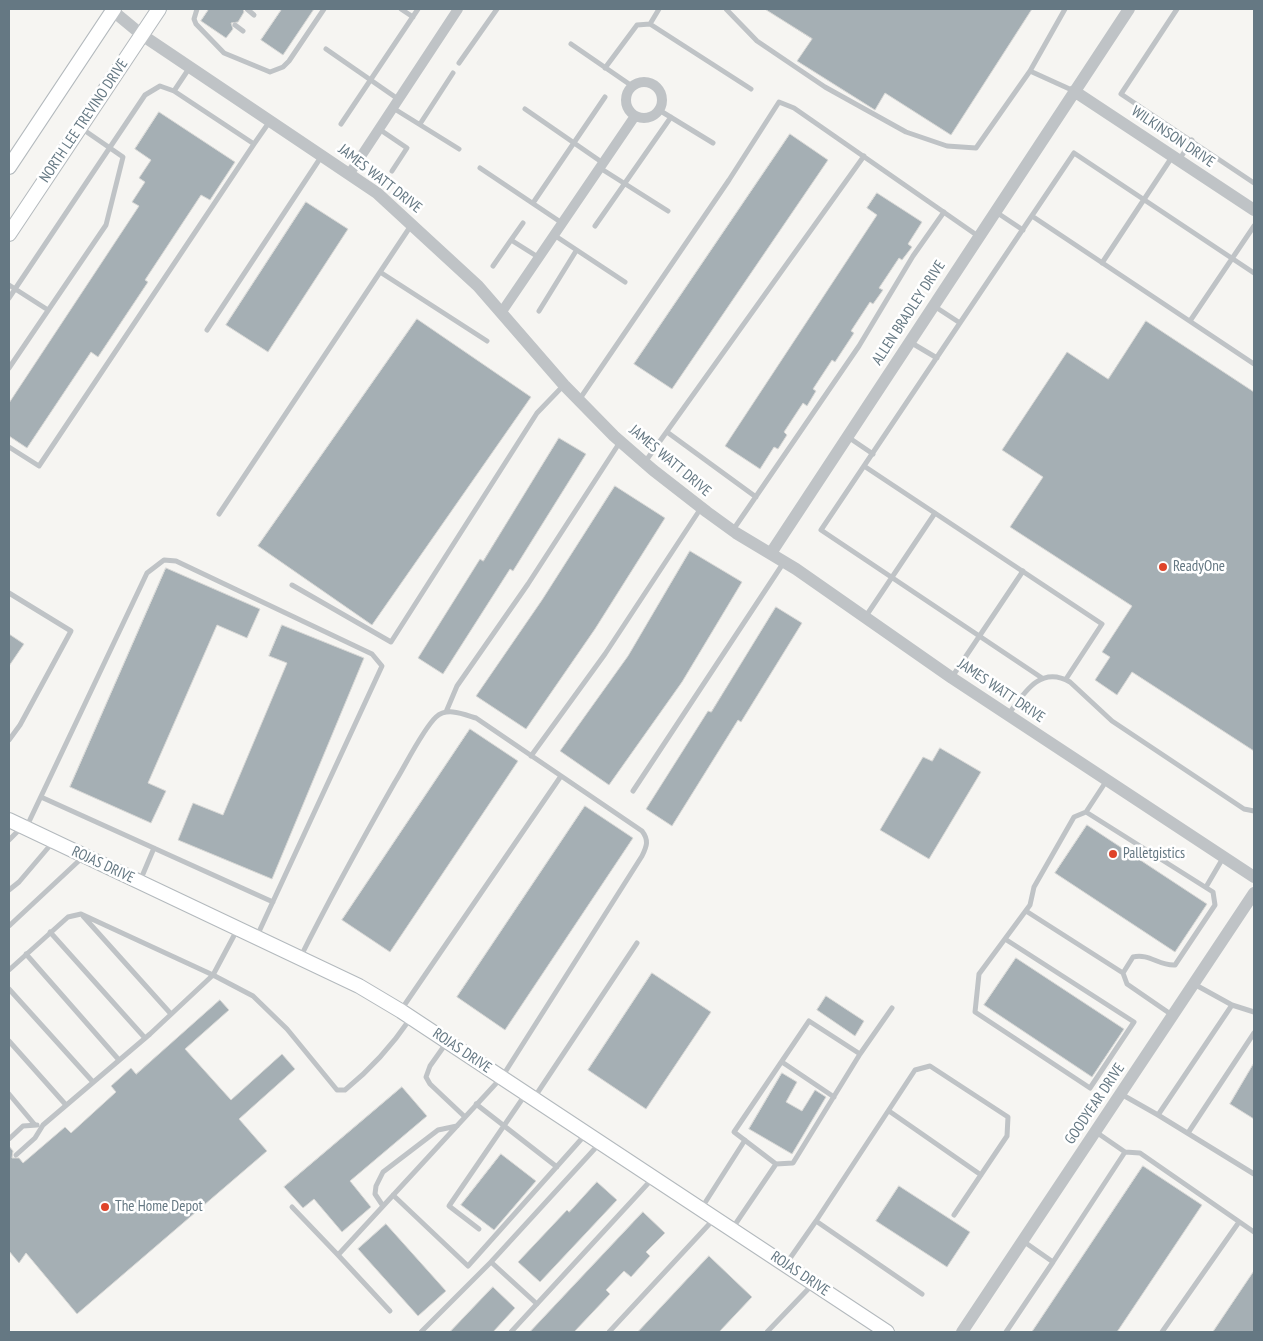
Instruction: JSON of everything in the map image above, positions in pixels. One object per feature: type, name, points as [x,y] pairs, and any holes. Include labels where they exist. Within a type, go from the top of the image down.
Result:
[{"type":"main road","name":"NORTH LEE TREVINO DRIVE","points":[[9,234],[160,9]]},
{"type":"main road","points":[[9,167],[113,10]]},
{"type":"main road","name":"ROJAS DRIVE","points":[[9,820],[359,986],[448,1041],[887,1332]]},
{"type":"street","points":[[350,173],[458,9]]},
{"type":"street","name":"ALLEN BRADLEY DRIVE","points":[[771,553],[1074,91],[1130,9]]},
{"type":"street","name":"JAMES WATT DRIVE","points":[[113,10],[142,35],[350,173],[412,224],[478,286],[564,385],[621,442],[701,508],[784,561],[952,678],[1254,878]]},
{"type":"street","points":[[643,82],[654,85],[661,94],[662,100],[659,110],[647,118],[635,116],[630,112],[625,102],[628,90],[632,86],[643,82]]},
{"type":"street","name":"WILKINSON DRIVE","points":[[1074,91],[1254,210]]},
{"type":"street","points":[[501,313],[635,116]]},
{"type":"street","name":"GOODYEAR DRIVE","points":[[962,1332],[1254,893]]},
{"type":"lane","points":[[197,9],[194,19],[196,24],[224,53],[270,72],[283,67],[289,61],[324,9]]},
{"type":"lane","points":[[248,9],[254,15]]},
{"type":"lane","points":[[401,9],[413,17]]},
{"type":"lane","points":[[341,124],[418,9]]},
{"type":"lane","points":[[459,63],[497,9]]},
{"type":"lane","points":[[650,24],[658,9]]},
{"type":"lane","points":[[726,9],[757,41],[824,87],[906,132],[947,146],[976,148],[1030,71],[1065,9]]},
{"type":"lane","points":[[1177,9],[1121,94],[1254,183]]},
{"type":"lane","points":[[606,68],[637,26],[650,24],[750,89]]},
{"type":"lane","points":[[235,26],[243,31]]},
{"type":"lane","points":[[571,44],[632,86]]},
{"type":"lane","points":[[326,49],[370,80],[420,124],[459,149]]},
{"type":"lane","points":[[174,91],[190,67]]},
{"type":"lane","points":[[1030,71],[1074,91]]},
{"type":"lane","points":[[420,124],[453,73]]},
{"type":"lane","points":[[9,298],[145,95],[160,86],[174,91],[254,144]]},
{"type":"lane","points":[[532,203],[605,97]]},
{"type":"lane","points":[[579,400],[729,180],[779,102],[794,108],[979,236]]},
{"type":"lane","points":[[525,109],[574,143],[625,184],[668,211]]},
{"type":"lane","points":[[659,110],[713,142]]},
{"type":"lane","points":[[595,226],[671,117]]},
{"type":"lane","points":[[9,447],[39,466],[270,120]]},
{"type":"lane","points":[[9,368],[106,225],[123,157],[80,127]]},
{"type":"lane","points":[[379,129],[407,148],[392,171]]},
{"type":"lane","points":[[1102,263],[1144,200],[1192,140]]},
{"type":"lane","points":[[1042,678],[822,530],[1074,153],[1254,273]]},
{"type":"lane","points":[[207,330],[323,154]]},
{"type":"lane","points":[[645,463],[864,156]]},
{"type":"lane","points":[[480,168],[562,223]]},
{"type":"lane","points":[[733,530],[859,346],[913,256],[944,212]]},
{"type":"lane","points":[[995,212],[1023,230]]},
{"type":"lane","points":[[1032,216],[1254,364]]},
{"type":"lane","points":[[219,514],[412,224]]},
{"type":"lane","points":[[493,266],[523,224]]},
{"type":"lane","points":[[1190,322],[1254,226]]},
{"type":"lane","points":[[554,235],[625,282]]},
{"type":"lane","points":[[511,240],[539,258]]},
{"type":"lane","points":[[539,311],[576,251]]},
{"type":"lane","points":[[380,272],[487,341]]},
{"type":"lane","points":[[9,285],[48,310]]},
{"type":"lane","points":[[934,306],[960,323]]},
{"type":"lane","points":[[910,342],[937,358]]},
{"type":"lane","points":[[292,585],[391,642],[537,413],[564,385]]},
{"type":"lane","points":[[667,432],[756,497]]},
{"type":"lane","points":[[847,437],[873,454]]},
{"type":"lane","points":[[446,712],[457,686],[528,584],[621,442]]},
{"type":"lane","points":[[864,466],[1102,624],[1066,680]]},
{"type":"lane","points":[[531,756],[605,654],[701,508]]},
{"type":"lane","points":[[864,618],[935,512]]},
{"type":"lane","points":[[9,840],[24,828],[41,796],[147,573],[164,560],[176,560],[372,654],[379,659],[382,666],[256,938]]},
{"type":"lane","points":[[632,792],[784,561]]},
{"type":"lane","points":[[952,678],[1023,571]]},
{"type":"lane","points":[[9,593],[71,631],[20,725],[9,740]]},
{"type":"lane","points":[[1008,715],[1024,692],[1042,678],[1052,676],[1066,680],[1112,721],[1244,809],[1254,811]]},
{"type":"lane","points":[[300,958],[336,887],[414,751],[436,717],[446,712],[456,712],[476,718],[642,831],[647,837],[647,844],[502,1077],[338,1255]]},
{"type":"lane","points":[[9,970],[68,917],[81,914],[213,975],[253,996],[287,1029],[337,1090],[345,1090],[372,1068],[392,1046],[406,1014],[561,776]]},
{"type":"lane","points":[[1005,938],[1134,1022],[1090,1088],[974,1012],[979,974],[1005,938],[1026,912],[1030,905],[1034,887],[1074,818],[1086,812],[1107,780]]},
{"type":"lane","points":[[41,796],[273,902]]},
{"type":"lane","points":[[1086,812],[1213,892],[1214,905],[1175,965],[1164,966],[1143,954],[1133,956],[1123,973]]},
{"type":"lane","points":[[9,890],[19,882],[53,841]]},
{"type":"lane","points":[[140,882],[154,848]]},
{"type":"lane","points":[[9,926],[84,856]]},
{"type":"lane","points":[[1206,887],[1224,857]]},
{"type":"lane","points":[[1026,912],[1123,973],[1127,984],[1173,1016]]},
{"type":"lane","points":[[81,914],[171,1014]]},
{"type":"lane","points":[[16,1154],[35,1138],[43,1125],[145,1038],[213,975],[237,929]]},
{"type":"lane","points":[[50,932],[145,1038]]},
{"type":"lane","points":[[479,1229],[449,1206],[504,1126],[530,1096],[637,943]]},
{"type":"lane","points":[[26,954],[119,1060]]},
{"type":"lane","points":[[1194,984],[1232,1005],[1254,1012]]},
{"type":"lane","points":[[9,989],[93,1082]]},
{"type":"lane","points":[[1158,1115],[1232,1005]]},
{"type":"lane","points":[[860,1054],[810,1021],[734,1132],[776,1164],[793,1162],[860,1054],[892,1008]]},
{"type":"lane","points":[[1188,1133],[1254,1033]]},
{"type":"lane","points":[[9,1041],[66,1105]]},
{"type":"lane","points":[[448,1041],[430,1066],[426,1077],[430,1084],[465,1117]]},
{"type":"lane","points":[[782,1062],[834,1097]]},
{"type":"lane","points":[[786,1264],[915,1070],[930,1066],[1008,1117],[1007,1136],[954,1215]]},
{"type":"lane","points":[[9,1094],[35,1125]]},
{"type":"lane","points":[[1121,1094],[1254,1174]]},
{"type":"lane","points":[[476,1104],[557,1167]]},
{"type":"lane","points":[[888,1111],[981,1175]]},
{"type":"lane","points":[[9,1139],[24,1126],[43,1125]]},
{"type":"lane","points":[[383,1206],[375,1194],[382,1172],[438,1130],[456,1126]]},
{"type":"lane","points":[[1095,1132],[1126,1152],[1140,1153],[1254,1232]]},
{"type":"lane","points":[[392,1196],[468,1266],[587,1133]]},
{"type":"lane","points":[[700,1209],[745,1140]]},
{"type":"lane","points":[[422,1332],[492,1262],[600,1142]]},
{"type":"lane","points":[[1006,1332],[1126,1152]]},
{"type":"lane","points":[[732,1230],[776,1164]]},
{"type":"lane","points":[[511,1332],[654,1178]]},
{"type":"lane","points":[[292,1207],[390,1311]]},
{"type":"lane","points":[[609,1332],[715,1218]]},
{"type":"lane","points":[[816,1221],[922,1294]]},
{"type":"lane","points":[[1162,1332],[1240,1222]]},
{"type":"lane","points":[[1023,1241],[1053,1262]]},
{"type":"lane","points":[[492,1262],[537,1304]]},
{"type":"lane","points":[[767,1332],[814,1284]]},
{"type":"building","points":[[209,9],[243,9],[244,12],[238,22],[231,23],[233,29],[226,38],[201,21]]},
{"type":"building","points":[[282,9],[314,9],[283,55],[261,40]]},
{"type":"building","points":[[765,9],[1032,9],[951,135],[885,93],[875,110],[797,61],[812,39]]},
{"type":"building","points":[[159,112],[235,162],[210,200],[201,195],[145,280],[148,282],[98,357],[91,352],[27,448],[9,436],[9,403],[139,206],[132,202],[145,182],[139,178],[151,160],[135,149]]},
{"type":"building","points":[[790,134],[828,160],[672,389],[634,364]]},
{"type":"building","points":[[877,193],[922,222],[908,244],[912,247],[902,260],[899,258],[879,288],[883,290],[873,304],[870,302],[851,331],[854,333],[835,362],[832,360],[813,389],[816,391],[807,406],[803,403],[784,432],[787,435],[778,449],[774,447],[760,469],[725,446],[877,215],[867,208]]},
{"type":"building","points":[[306,202],[348,229],[268,352],[226,325]]},
{"type":"building","points":[[417,319],[531,397],[372,625],[258,546]]},
{"type":"building","name":"ReadyOne","points":[[1146,321],[1254,392],[1254,751],[1132,672],[1117,695],[1095,680],[1110,657],[1102,652],[1132,606],[1010,527],[1043,477],[1002,450],[1067,352],[1108,379]]},
{"type":"building","points":[[559,438],[586,454],[513,571],[510,569],[443,674],[418,658],[480,559],[483,561]]},
{"type":"building","points":[[615,486],[665,518],[595,629],[526,729],[476,696],[542,600]]},
{"type":"building","points":[[690,551],[742,582],[682,682],[609,785],[560,751],[628,656]]},
{"type":"building","points":[[166,568],[260,609],[247,638],[217,625],[148,783],[166,791],[151,823],[70,787]]},
{"type":"building","points":[[776,607],[802,623],[741,722],[738,720],[672,826],[646,809],[708,711],[711,712]]},
{"type":"building","points":[[282,625],[364,658],[272,879],[178,840],[193,803],[223,815],[287,663],[269,656]]},
{"type":"building","points":[[9,634],[24,644],[9,666]]},
{"type":"building","points":[[470,729],[518,761],[390,952],[342,920]]},
{"type":"building","points":[[940,748],[981,772],[929,859],[880,830],[923,757],[932,761]]},
{"type":"building","points":[[585,806],[633,838],[505,1030],[457,997]]},
{"type":"building","points":[[1087,825],[1207,904],[1175,952],[1055,873]]},
{"type":"building","points":[[1016,958],[1124,1029],[1092,1077],[984,1005]]},
{"type":"building","points":[[652,973],[711,1012],[646,1109],[588,1070]]},
{"type":"building","points":[[826,996],[864,1021],[855,1036],[817,1010]]},
{"type":"building","name":"The Home Depot","points":[[220,1000],[229,1010],[185,1049],[231,1100],[282,1054],[295,1069],[239,1119],[267,1151],[77,1314],[26,1253],[19,1263],[9,1251],[9,1146],[13,1151],[12,1158],[19,1158],[23,1163],[65,1127],[71,1133],[116,1092],[111,1086],[131,1068],[136,1074]]},
{"type":"building","points":[[1254,1063],[1254,1119],[1230,1104]]},
{"type":"building","points":[[782,1073],[797,1082],[786,1102],[802,1111],[815,1090],[826,1097],[792,1154],[749,1129]]},
{"type":"building","points":[[402,1087],[427,1116],[350,1181],[371,1207],[342,1232],[314,1199],[303,1208],[284,1187]]},
{"type":"building","points":[[501,1154],[536,1181],[494,1230],[461,1205]]},
{"type":"building","points":[[1143,1166],[1202,1205],[1117,1332],[1032,1332]]},
{"type":"building","points":[[597,1182],[617,1200],[540,1282],[518,1262],[567,1210],[569,1212]]},
{"type":"building","points":[[899,1186],[970,1232],[947,1267],[876,1221]]},
{"type":"building","points":[[643,1212],[665,1233],[646,1252],[650,1256],[631,1277],[624,1271],[606,1290],[610,1294],[574,1332],[530,1332]]},
{"type":"building","points":[[386,1224],[446,1291],[418,1316],[358,1249]]},
{"type":"building","points":[[709,1256],[752,1297],[719,1332],[638,1332]]},
{"type":"building","points":[[1254,1271],[1254,1332],[1213,1332]]},
{"type":"building","points":[[493,1287],[515,1308],[493,1332],[450,1332]]},
{"type":"place","name":"ReadyOne","points":[[1163,567]]},
{"type":"place","name":"Palletgistics","points":[[1113,854]]},
{"type":"place","name":"The Home Depot","points":[[105,1207]]}]
